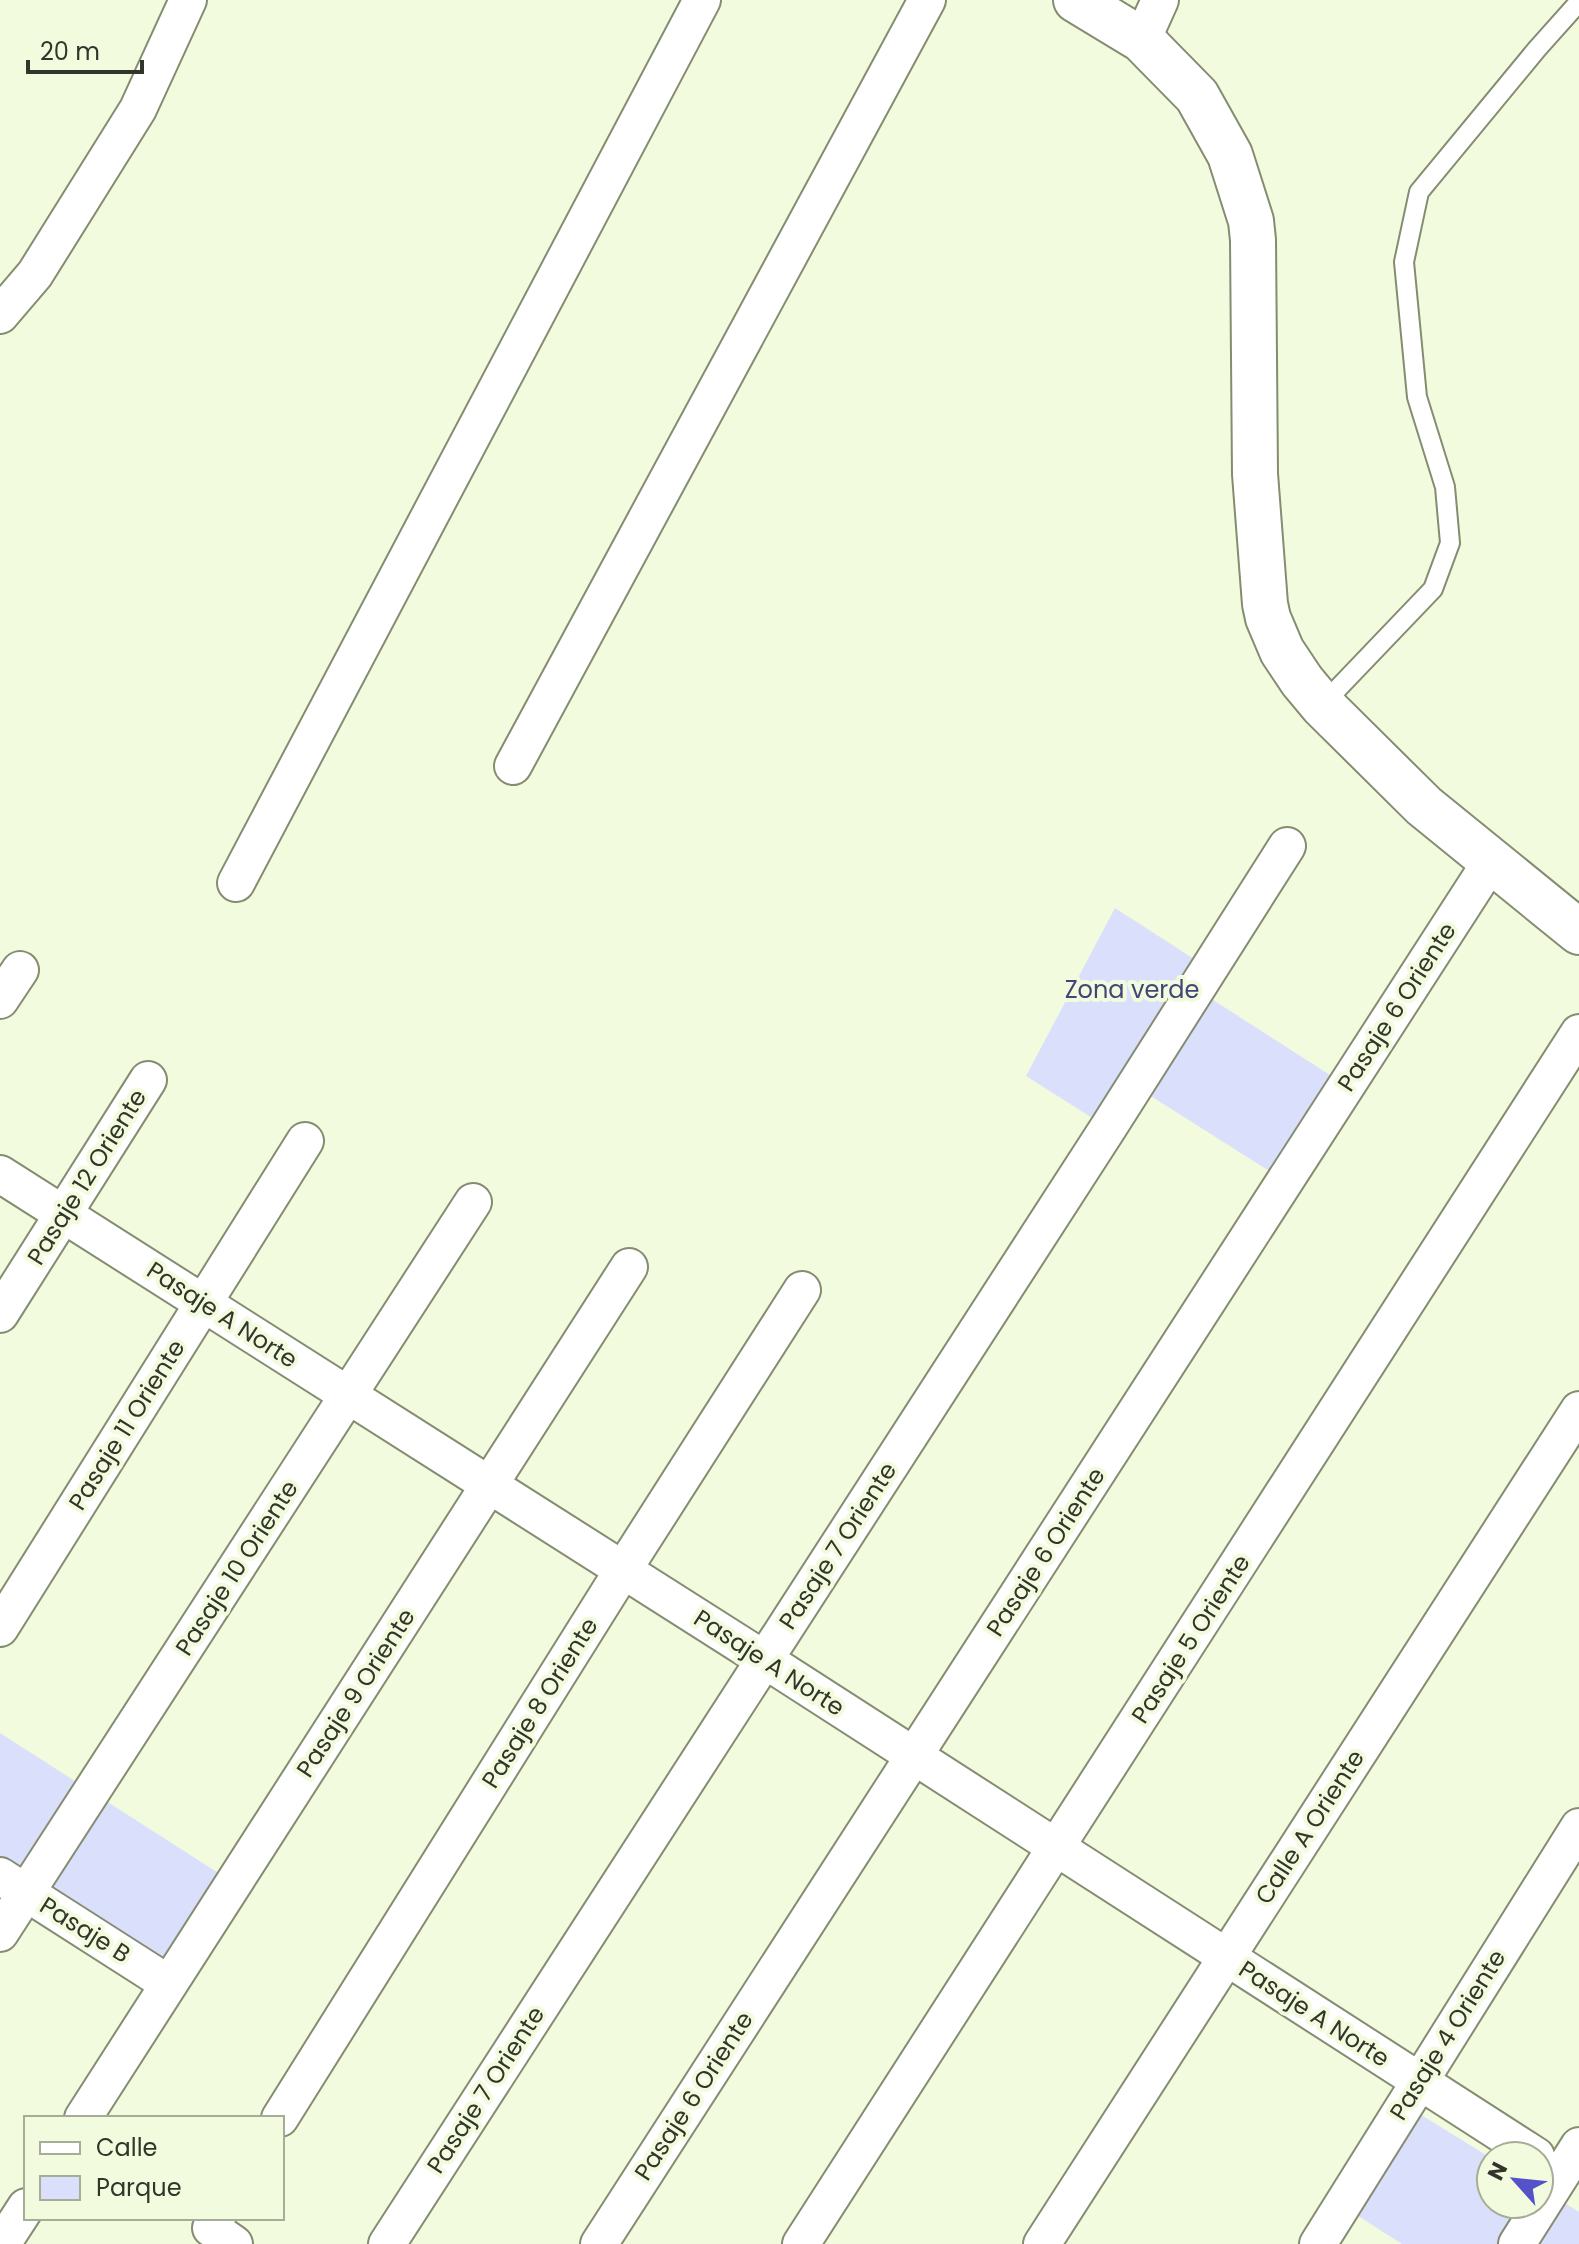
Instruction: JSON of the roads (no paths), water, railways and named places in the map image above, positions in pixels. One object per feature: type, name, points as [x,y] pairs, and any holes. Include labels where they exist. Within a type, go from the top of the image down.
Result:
[{"type":"street","points":[[0,315],[35,274],[138,109],[188,0]]},
{"type":"street","points":[[236,883],[702,0]]},
{"type":"street","points":[[513,766],[927,0]]},
{"type":"street","points":[[1076,0],[1142,40],[1197,96],[1230,155],[1251,221],[1255,259],[1255,474],[1265,604],[1282,651],[1322,705],[1417,800],[1579,932]]},
{"type":"street","points":[[1142,40],[1160,0]]},
{"type":"street","name":"Pasaje 7 Oriente","points":[[387,2244],[1287,846]]},
{"type":"street","name":"Pasaje 6 Oriente","points":[[599,2244],[1492,860]]},
{"type":"street","points":[[0,1000],[20,970]]},
{"type":"street","name":"Pasaje 5 Oriente","points":[[801,2244],[1579,1033]]},
{"type":"street","name":"Pasaje 12 Oriente","points":[[0,1314],[148,1080]]},
{"type":"street","name":"Pasaje 11 Oriente","points":[[0,1628],[305,1141]]},
{"type":"street","name":"Pasaje A Norte","points":[[0,1174],[1420,2081],[1559,2163]]},
{"type":"street","name":"Pasaje 10 Oriente","points":[[0,1933],[13,1885],[348,1395],[473,1202]]},
{"type":"street","name":"Pasaje 9 Oriente","points":[[84,2116],[629,1267]]},
{"type":"street","name":"Pasaje 8 Oriente","points":[[281,2116],[802,1290]]},
{"type":"street","name":"Calle A Oriente","points":[[1042,2244],[1579,1410]]},
{"type":"street","name":"Pasaje 4 Oriente","points":[[1318,2244],[1579,1827]]},
{"type":"street","name":"Pasaje B","points":[[13,1885],[169,1984]]},
{"type":"street","points":[[1517,2244],[1559,2163]]},
{"type":"street","points":[[2,2244],[24,2210]]},
{"type":"lane","points":[[1322,705],[1433,589],[1450,543],[1445,487],[1417,397],[1404,262],[1419,192],[1579,2]]},
{"type":"park label","name":"Zona verde","points":[[1132,990]]}]
